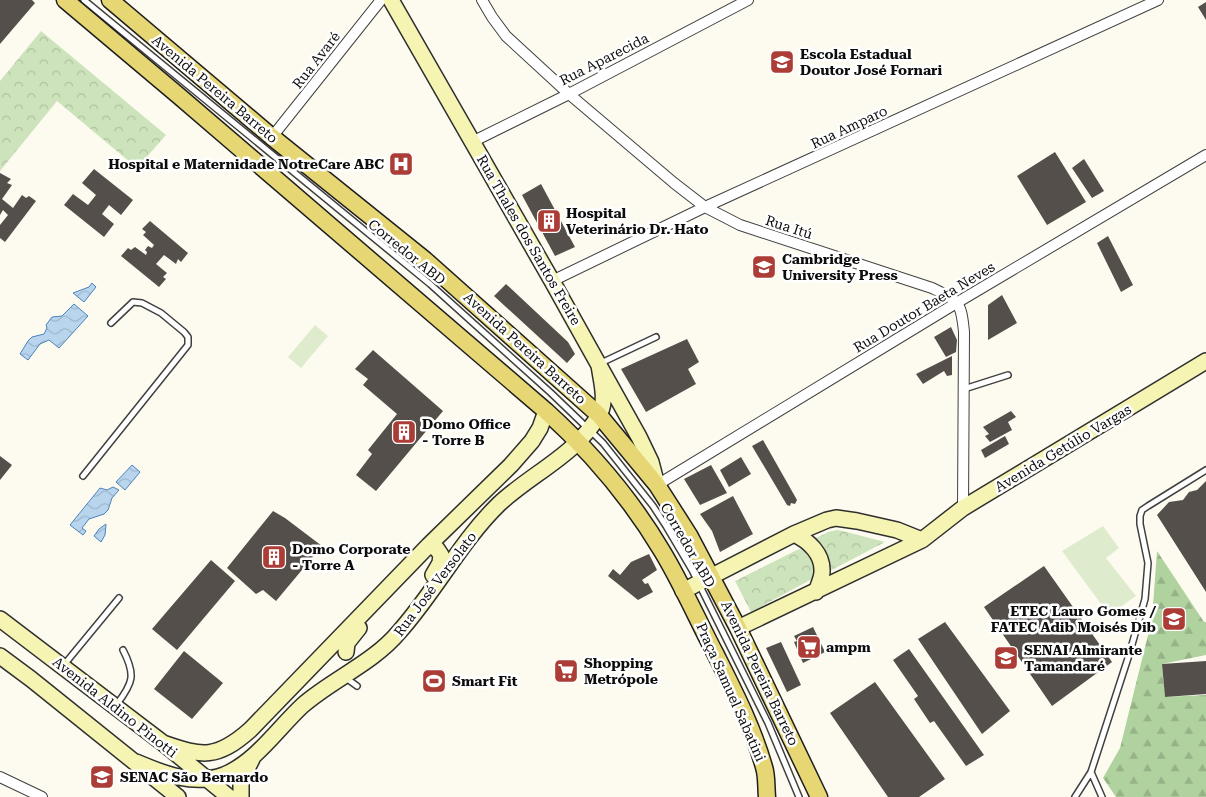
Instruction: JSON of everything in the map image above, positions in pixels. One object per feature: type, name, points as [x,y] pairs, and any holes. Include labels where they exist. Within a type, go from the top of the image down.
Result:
[{"type":"main road","name":"Avenida Pereira Barreto","points":[[65,0],[180,96],[546,411],[610,479],[663,551],[684,591]]},
{"type":"main road","name":"Avenida Pereira Barreto","points":[[110,0],[272,137],[425,260],[599,415],[657,485],[689,535],[705,579],[738,628],[819,797]]},
{"type":"main road","name":"Praça Samuel Sabatini","points":[[684,591],[749,727],[765,768],[767,797]]},
{"type":"main road","points":[[765,768],[777,797]]},
{"type":"street","name":"Rua Avaré","points":[[272,137],[381,0]]},
{"type":"street","name":"Rua Thales dos Santos Freire","points":[[391,0],[640,437],[657,485]]},
{"type":"street","name":"Rua Itú","points":[[482,0],[506,36],[569,94],[674,184],[705,208],[740,225],[932,288],[958,302]]},
{"type":"street","name":"Rua Aparecida","points":[[472,142],[569,94],[748,0]]},
{"type":"street","name":"Rua Amparo","points":[[552,281],[705,208],[1158,0]]},
{"type":"street","name":"Rua Doutor Baeta Neves","points":[[657,485],[958,302],[1206,155]]},
{"type":"street","points":[[958,302],[961,308],[964,332],[963,508]]},
{"type":"street","name":"Avenida Getúlio Vargas","points":[[738,628],[922,540],[963,508],[1206,361]]},
{"type":"street","points":[[599,365],[603,401],[599,415]]},
{"type":"street","name":"Rua José Versolato","points":[[163,743],[205,754],[231,746],[250,730],[340,647],[385,591],[522,453],[540,428],[546,411]]},
{"type":"street","name":"Rua José Versolato","points":[[136,762],[172,776],[194,779],[208,779],[220,776],[243,764],[304,705],[393,639],[486,518],[518,488],[565,454],[599,415]]},
{"type":"street","points":[[684,591],[794,534],[827,520],[842,518],[897,530],[922,540]]},
{"type":"street","points":[[794,534],[812,545],[819,558],[822,572],[816,592]]},
{"type":"street","points":[[416,610],[421,595],[441,558],[440,552],[429,545]]},
{"type":"street","name":"Avenida Aldino Pinotti","points":[[0,619],[163,743],[229,797]]},
{"type":"street","points":[[340,647],[360,665]]},
{"type":"street","points":[[0,656],[178,797]]},
{"type":"street","points":[[241,797],[240,788],[243,774],[257,752]]},
{"type":"street","points":[[0,777],[42,797]]},
{"type":"lane","name":"Corredor ABD","points":[[84,0],[430,284],[589,428],[621,464],[705,579],[799,797]]},
{"type":"lane","points":[[83,476],[188,345],[188,337],[184,332],[161,313],[142,303],[133,302],[111,323]]},
{"type":"lane","points":[[599,365],[656,337]]},
{"type":"lane","points":[[963,389],[1008,374]]},
{"type":"lane","points":[[1075,797],[1091,772],[1130,655],[1145,599],[1148,563],[1140,524],[1142,510],[1206,470]]},
{"type":"lane","points":[[63,667],[119,598]]},
{"type":"lane","points":[[115,707],[126,692],[132,678],[130,664],[123,650]]},
{"type":"lane","points":[[343,676],[357,686]]},
{"type":"lane","points":[[1091,772],[1102,797]]},
{"type":"green space","points":[[41,31],[166,135],[137,168],[57,101],[0,171],[0,81]]},
{"type":"green space","points":[[315,325],[328,336],[301,368],[288,357]]},
{"type":"green space","points":[[1103,526],[1119,548],[1106,558],[1136,596],[1109,615],[1062,551]]},
{"type":"green space","points":[[837,530],[885,542],[830,571],[825,554],[814,539]]},
{"type":"green space","points":[[799,549],[804,551],[813,561],[814,574],[812,579],[751,612],[735,581]]},
{"type":"green space","points":[[1157,551],[1204,622],[1206,622],[1206,655],[1162,664],[1165,697],[1206,695],[1206,797],[1116,797],[1103,778],[1120,748],[1152,619]]},
{"type":"water","points":[[92,283],[96,287],[84,302],[73,293],[89,287]]},
{"type":"water","points":[[74,304],[88,316],[59,348],[49,340],[40,344],[28,360],[20,354],[32,337],[44,334],[47,328],[46,325],[52,317],[62,316]]},
{"type":"water","points":[[132,465],[140,472],[125,490],[116,482]]},
{"type":"water","points":[[113,487],[119,490],[112,498],[108,510],[104,514],[89,519],[82,528],[86,531],[83,535],[70,525],[100,488],[107,490]]},
{"type":"water","points":[[106,524],[105,535],[101,542],[94,536]]},
{"type":"building","points":[[0,0],[32,0],[35,3],[0,44]]},
{"type":"building","points":[[1206,2],[1206,20],[1198,7]]},
{"type":"building","points":[[1055,152],[1086,202],[1047,225],[1017,176]]},
{"type":"building","points":[[1084,159],[1104,191],[1092,198],[1072,168]]},
{"type":"building","points":[[94,169],[133,200],[121,215],[109,205],[102,214],[114,224],[104,237],[64,205],[73,194],[88,205],[96,195],[82,183]]},
{"type":"building","points":[[0,173],[11,179],[7,183],[12,185],[2,199],[13,208],[22,195],[26,198],[29,196],[36,201],[5,242],[0,238],[0,225],[8,215],[3,210],[0,215]]},
{"type":"building","name":"Hospital Veterinário Dr. Hato","points":[[541,184],[575,247],[555,256],[522,195]]},
{"type":"building","points":[[150,221],[188,253],[181,262],[178,259],[176,264],[164,255],[156,264],[167,273],[163,277],[166,279],[159,287],[121,256],[128,248],[131,250],[135,247],[146,255],[147,252],[145,250],[148,246],[152,248],[154,245],[143,235],[146,232],[142,229]]},
{"type":"building","points":[[1108,236],[1133,285],[1121,292],[1097,243]]},
{"type":"building","points":[[506,284],[568,342],[575,354],[567,363],[494,296]]},
{"type":"building","points":[[1002,295],[1017,323],[988,340],[988,305]]},
{"type":"building","points":[[951,327],[957,340],[956,352],[946,357],[934,337]]},
{"type":"building","points":[[687,339],[699,362],[688,369],[696,384],[646,412],[621,369]]},
{"type":"building","name":"Domo Office - Torre B","points":[[373,350],[443,411],[376,491],[356,475],[372,454],[368,450],[397,414],[363,385],[368,379],[355,369]]},
{"type":"building","points":[[952,356],[952,375],[947,376],[944,371],[923,384],[916,374]]},
{"type":"building","points":[[1011,411],[1016,417],[1008,422],[1012,430],[990,442],[985,436],[989,434],[983,427]]},
{"type":"building","points":[[1005,436],[1009,444],[985,458],[981,450]]},
{"type":"building","points":[[763,440],[797,500],[795,504],[787,505],[752,446]]},
{"type":"building","points":[[0,456],[12,465],[0,480]]},
{"type":"building","points":[[741,457],[751,474],[729,487],[720,470]]},
{"type":"building","points":[[711,465],[727,493],[700,505],[684,479]]},
{"type":"building","points":[[1206,481],[1206,592],[1157,515],[1169,502],[1183,500],[1189,492],[1197,490]]},
{"type":"building","points":[[733,496],[753,534],[720,552],[712,531],[700,514]]},
{"type":"building","name":"Domo Corporate - Torre A","points":[[273,511],[322,546],[276,601],[263,590],[256,594],[227,568]]},
{"type":"building","points":[[649,554],[657,570],[642,580],[645,584],[648,583],[653,592],[638,600],[608,576],[613,569],[620,575],[631,562]]},
{"type":"building","points":[[211,560],[235,581],[177,650],[152,629]]},
{"type":"building","points":[[1044,566],[1112,662],[1052,706],[984,607]]},
{"type":"building","points":[[945,622],[1010,711],[982,734],[918,639]]},
{"type":"building","name":"ampm","points":[[813,627],[825,652],[803,663],[794,642],[797,641],[794,636]]},
{"type":"building","points":[[781,642],[801,685],[787,692],[766,648]]},
{"type":"building","points":[[909,649],[984,755],[966,766],[934,721],[930,723],[914,699],[918,696],[893,660]]},
{"type":"building","points":[[184,651],[223,683],[192,719],[154,689]]},
{"type":"building","points":[[1206,661],[1206,694],[1165,697],[1162,664]]},
{"type":"building","points":[[875,682],[945,779],[919,797],[888,797],[830,713]]},
{"type":"place","name":"Escola Estadual Doutor José Fornari","points":[[782,62]]},
{"type":"place","name":"Hospital e Maternidade NotreCare ABC","points":[[401,164]]},
{"type":"place","name":"Hospital Veterinário Dr. Hato","points":[[549,221]]},
{"type":"place","name":"Cambridge University Press","points":[[764,267]]},
{"type":"place","name":"Domo Office - Torre B","points":[[404,432]]},
{"type":"place","name":"Domo Corporate - Torre A","points":[[274,557]]},
{"type":"place","name":"ETEC Lauro Gomes / FATEC Adib Moisés Dib","points":[[1174,619]]},
{"type":"place","name":"ampm","points":[[809,647]]},
{"type":"place","name":"SENAI Almirante Tamandaré","points":[[1006,658]]},
{"type":"place","name":"Shopping Metrópole","points":[[566,671]]},
{"type":"place","name":"Smart Fit","points":[[434,681]]},
{"type":"place","name":"SENAC São Bernardo","points":[[102,777]]}]
